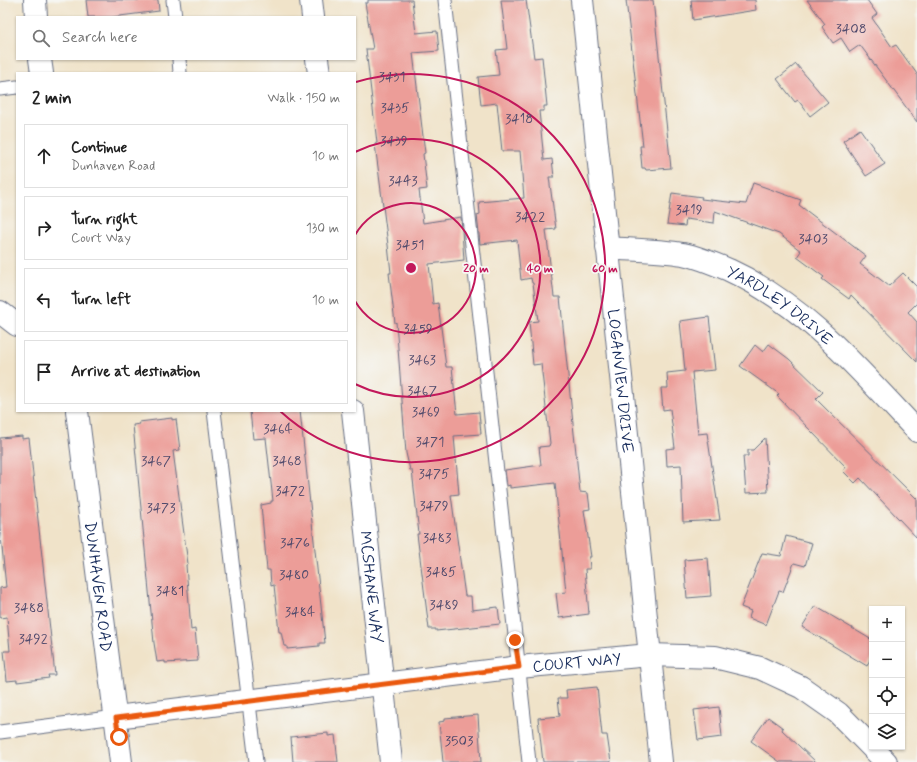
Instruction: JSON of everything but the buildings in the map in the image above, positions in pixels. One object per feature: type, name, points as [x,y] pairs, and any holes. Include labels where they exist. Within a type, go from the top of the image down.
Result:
[{"type":"street","points":[[35,0],[36,16]]},
{"type":"street","points":[[311,0],[313,16]]},
{"type":"street","name":"LOGANVIEW DRIVE","points":[[582,0],[661,762]]},
{"type":"street","points":[[40,60],[42,72]]},
{"type":"street","points":[[317,60],[319,72]]},
{"type":"street","name":"YARDLEY DRIVE","points":[[607,248],[684,254],[718,265],[753,281],[790,305],[833,343],[917,431]]},
{"type":"street","points":[[0,312],[16,324]]},
{"type":"street","name":"DUNHAVEN ROAD","points":[[77,412],[121,762]]},
{"type":"street","name":"MCSHANE WAY","points":[[353,412],[391,762]]},
{"type":"street","name":"COURT WAY","points":[[116,718],[519,667],[650,655],[715,657],[760,668],[801,688],[838,713],[886,762]]},
{"type":"lane","points":[[173,0],[174,16]]},
{"type":"lane","points":[[445,0],[529,762]]},
{"type":"lane","points":[[179,60],[180,72]]},
{"type":"lane","points":[[0,89],[16,87]]},
{"type":"lane","points":[[214,412],[256,762]]},
{"type":"lane","points":[[0,732],[116,718]]},
{"type":"route","points":[[119,737],[116,718],[519,667],[515,640]]}]
